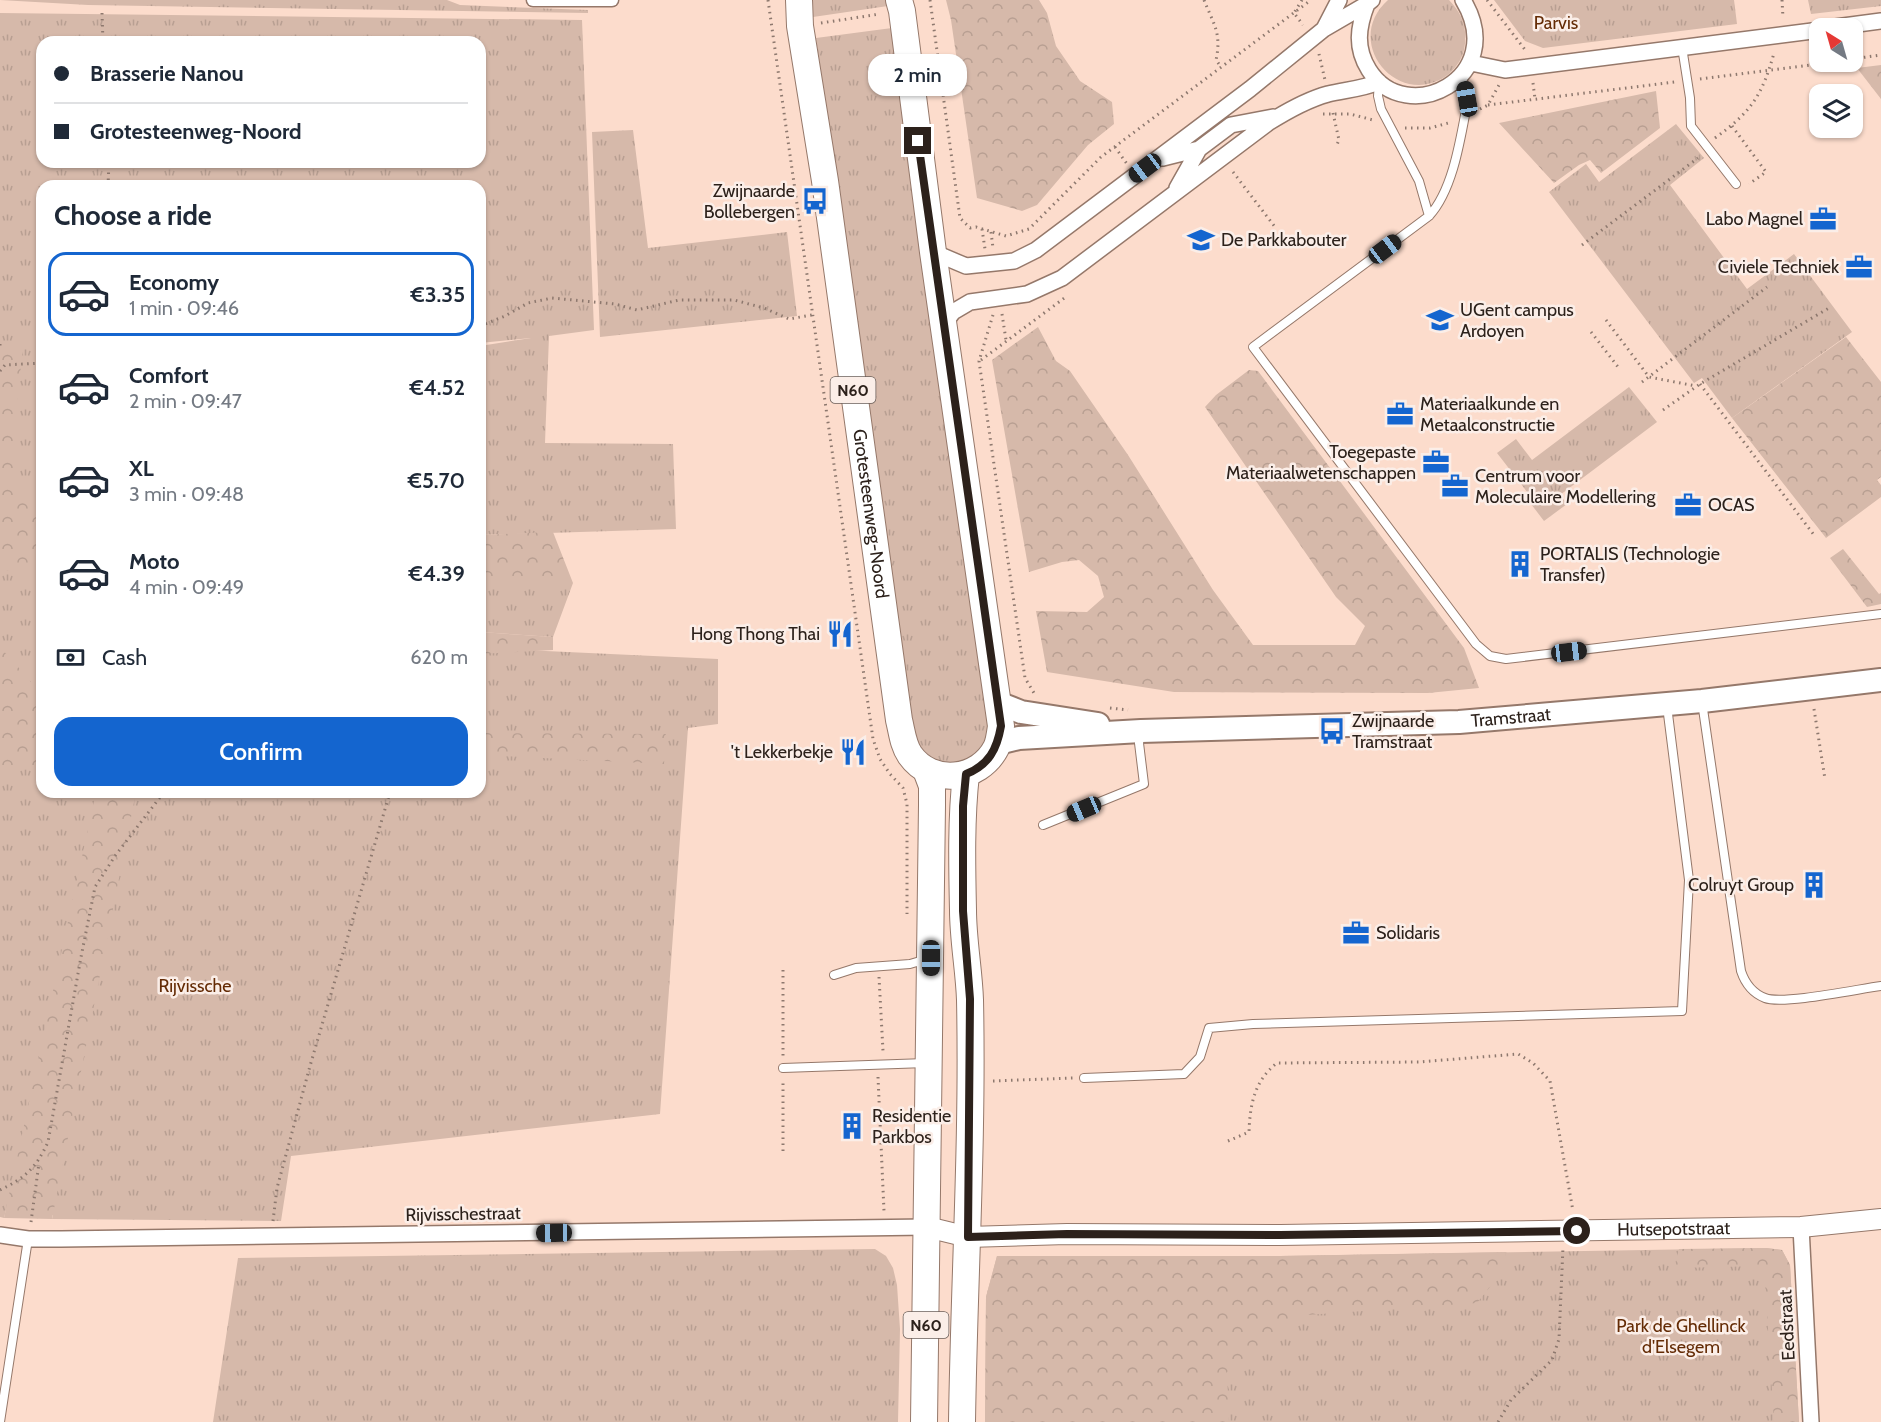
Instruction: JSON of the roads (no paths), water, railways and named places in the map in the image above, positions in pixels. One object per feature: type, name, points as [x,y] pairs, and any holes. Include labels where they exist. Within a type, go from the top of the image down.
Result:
[{"type":"highway","name":"Grotesteenweg-Noord","points":[[799,0],[800,26],[825,181],[899,720],[905,745],[910,755],[926,770],[932,786],[927,1227]]},
{"type":"highway","points":[[900,5],[1001,726],[998,743],[987,761],[976,770],[953,777],[941,776],[926,770]]},
{"type":"highway","name":"N60","points":[[962,1422],[964,1293],[968,1237],[970,999],[963,911],[963,806],[966,774]]},
{"type":"highway","name":"N60","points":[[924,1422],[927,1227]]},
{"type":"main road","name":"Tramstraat","points":[[998,743],[1019,738],[1141,731],[1459,722],[1702,701],[1881,680]]},
{"type":"main road","name":"Tramstraat","points":[[998,703],[1021,712],[1141,731]]},
{"type":"street","points":[[533,0],[612,0]]},
{"type":"street","points":[[1324,29],[1339,0]]},
{"type":"street","points":[[944,324],[953,312],[970,302],[1027,294],[1062,278],[1294,106],[1329,94],[1373,85],[1412,96],[1430,94],[1446,88],[1460,77],[1471,63],[1476,35],[1473,17],[1463,0]]},
{"type":"street","points":[[933,252],[966,266],[1014,261],[1026,257],[1250,89],[1324,29],[1370,2]]},
{"type":"street","points":[[1370,2],[1360,22],[1358,41],[1362,60],[1373,85]]},
{"type":"street","points":[[1863,23],[1881,21]]},
{"type":"street","points":[[1471,63],[1505,70],[1809,31]]},
{"type":"street","points":[[1155,161],[1199,149],[1231,125],[1250,89]]},
{"type":"street","points":[[1231,125],[1279,116]]},
{"type":"street","points":[[1173,194],[1199,149]]},
{"type":"street","name":"Hutsepotstraat","points":[[927,1227],[968,1237],[1067,1234],[1280,1235],[1801,1227],[1881,1219]]},
{"type":"street","name":"Rijvisschestraat","points":[[0,1235],[28,1239],[927,1227]]},
{"type":"street","name":"Eedstraat","points":[[1801,1227],[1812,1422]]},
{"type":"lane","points":[[1682,48],[1691,126],[1736,184]]},
{"type":"lane","points":[[1460,77],[1465,86],[1467,99],[1447,190],[1439,206],[1429,216],[1253,347],[1476,644],[1490,656],[1506,659],[1881,614]]},
{"type":"lane","points":[[1373,85],[1390,126],[1419,181],[1429,216]]},
{"type":"lane","points":[[1373,85],[1380,104]]},
{"type":"lane","points":[[1702,701],[1744,980],[1758,994],[1777,1001],[1881,986]]},
{"type":"lane","points":[[1084,1078],[1184,1074],[1200,1057],[1209,1028],[1265,1023],[1682,1011],[1689,880],[1666,704]]},
{"type":"lane","points":[[1043,825],[1144,784],[1139,743],[1141,731]]},
{"type":"lane","points":[[834,975],[856,968],[910,964],[931,958]]},
{"type":"lane","points":[[783,1068],[930,1063]]},
{"type":"lane","points":[[0,1422],[28,1239]]},
{"type":"place","name":"Zwijnaarde Bollebergen","points":[[815,201]]},
{"type":"place","name":"Labo Magnel","points":[[1823,219]]},
{"type":"place","name":"De Parkkabouter","points":[[1201,240]]},
{"type":"place","name":"Civiele Techniek","points":[[1859,267]]},
{"type":"place","name":"UGent campus Ardoyen","points":[[1440,320]]},
{"type":"place","name":"Materiaalkunde en Metaalconstructie","points":[[1400,414]]},
{"type":"place","name":"Toegepaste Materiaalwetenschappen","points":[[1436,462]]},
{"type":"place","name":"Centrum voor Moleculaire Modellering","points":[[1455,486]]},
{"type":"place","name":"OCAS","points":[[1688,505]]},
{"type":"place","name":"PORTALIS (Technologie Transfer)","points":[[1520,564]]},
{"type":"place","name":"Hong Thong Thai","points":[[840,634]]},
{"type":"place","name":"Zwijnaarde Tramstraat","points":[[1332,731]]},
{"type":"place","name":"'t Lekkerbekje","points":[[853,752]]},
{"type":"place","name":"Colruyt Group","points":[[1814,885]]},
{"type":"place","name":"Solidaris","points":[[1356,933]]},
{"type":"place","name":"Residentie Parkbos","points":[[852,1126]]},
{"type":"park label","name":"Parvis","points":[[1556,23]]},
{"type":"park label","name":"Rijvissche","points":[[195,986]]},
{"type":"park label","name":"Park de Ghellinck d'Elsegem","points":[[1681,1336]]}]
